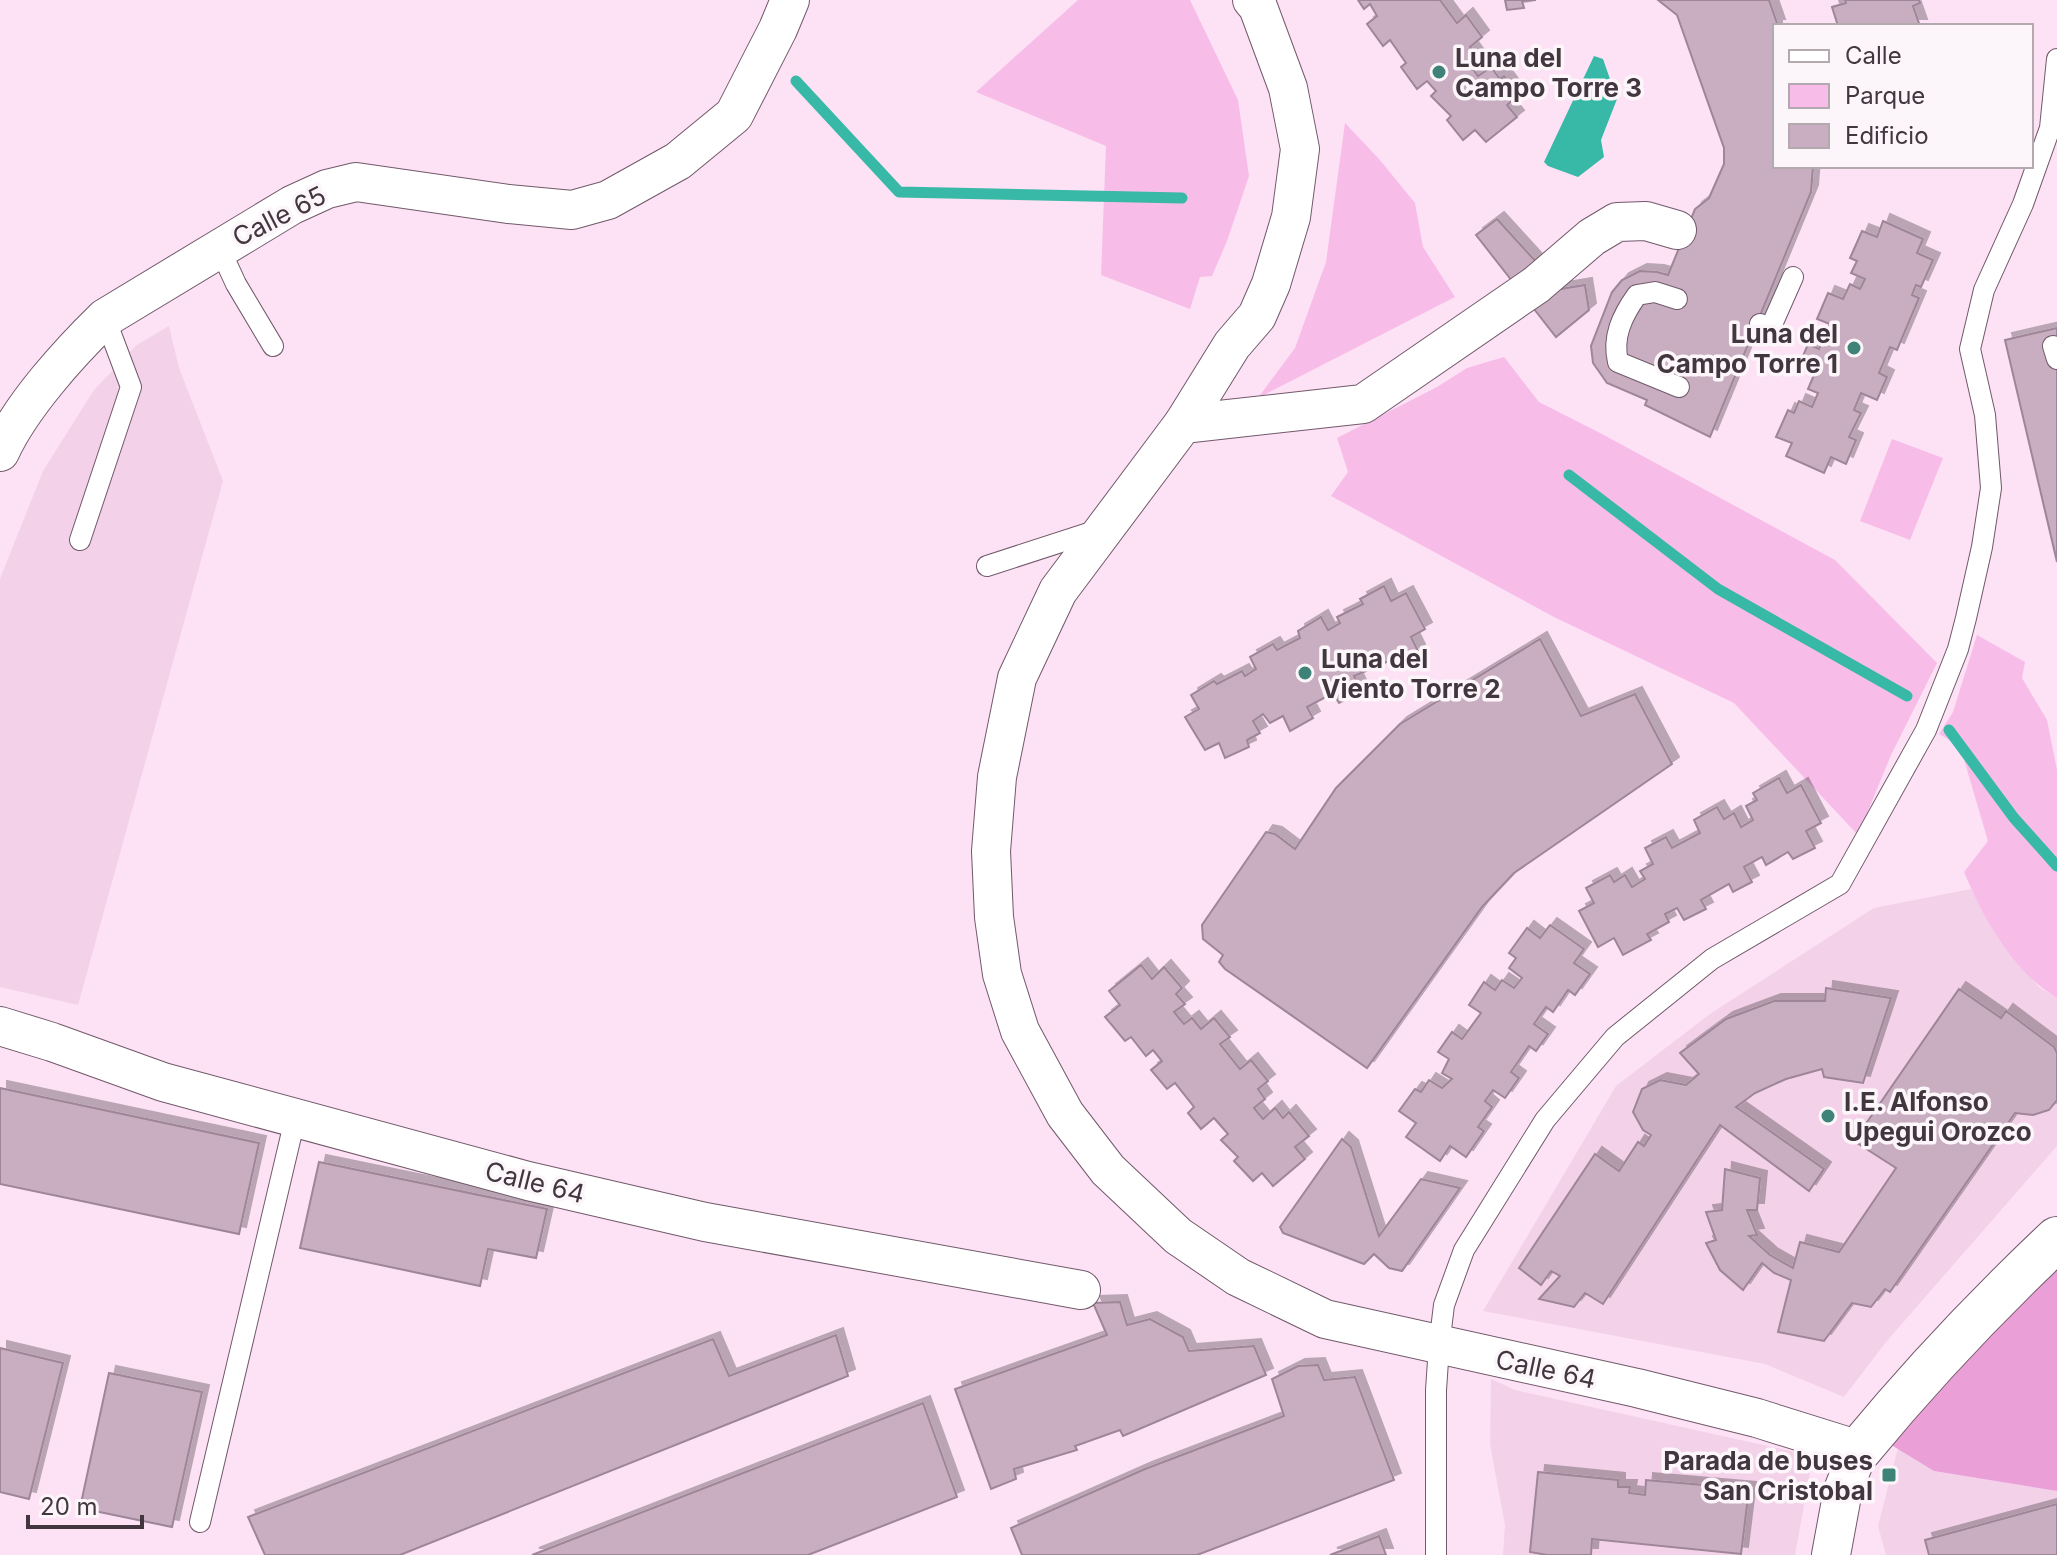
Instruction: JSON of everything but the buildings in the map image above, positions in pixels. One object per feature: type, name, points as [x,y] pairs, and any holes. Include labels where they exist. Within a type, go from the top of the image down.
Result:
[{"type":"street","name":"Calle 65","points":[[0,452],[27,408],[80,342],[105,318],[219,247],[292,205],[327,189],[356,182],[572,210],[608,200],[678,161],[734,115],[790,0]]},
{"type":"street","name":"Calle 64","points":[[1252,0],[1258,7],[1288,88],[1300,149],[1291,217],[1271,284],[1257,316],[1232,345],[1183,424],[1058,591],[1017,678],[997,777],[991,851],[994,917],[1002,974],[1020,1031],[1065,1114],[1108,1170],[1178,1236],[1238,1277],[1325,1319],[1637,1388],[1757,1418],[1859,1450]]},
{"type":"street","points":[[1183,424],[1363,404],[1536,285],[1592,237],[1617,222],[1646,221],[1677,230]]},
{"type":"street","name":"Calle 64","points":[[0,1026],[163,1082],[528,1181],[705,1222],[1081,1290]]},
{"type":"street","points":[[1831,1555],[1843,1490],[1859,1450],[1897,1403],[2057,1239]]},
{"type":"lane","points":[[1436,1555],[1439,1346],[1444,1305],[1464,1250],[1545,1120],[1615,1037],[1712,959],[1840,884],[1926,730],[1958,649],[1982,547],[1991,488],[1985,415],[1970,349],[1984,290],[2023,204],[2050,128],[2057,59]]},
{"type":"lane","points":[[219,247],[236,284],[273,346]]},
{"type":"lane","points":[[1760,324],[1770,329],[1793,277]]},
{"type":"lane","points":[[1677,299],[1655,292],[1637,295],[1625,312],[1615,346],[1618,362],[1679,387]]},
{"type":"lane","points":[[80,540],[131,387],[105,318]]},
{"type":"lane","points":[[987,566],[1103,528]]},
{"type":"lane","points":[[200,1522],[295,1119]]},
{"type":"shaded area","points":[[1594,56],[1603,59],[1617,99],[1601,140],[1604,157],[1578,177],[1544,162]]},
{"type":"shaded area","points":[[169,326],[179,368],[223,481],[78,1005],[0,987],[0,579],[43,471],[94,390],[137,345]]},
{"type":"shaded area","name":"I.E. Alfonso Upegui Orozco","points":[[1971,889],[1999,940],[2040,988],[2057,998],[2057,1146],[1886,1342],[1844,1397],[1765,1364],[1483,1311],[1616,1086],[1710,1014],[1874,908]]},
{"type":"shaded area","points":[[2057,1266],[2057,1491],[1934,1471],[1888,1443]]},
{"type":"shaded area","points":[[1491,1379],[1515,1390],[1813,1456],[1795,1555],[1503,1555],[1505,1525],[1490,1444]]},
{"type":"shaded area","points":[[1898,1448],[1934,1471],[2057,1491],[2057,1555],[1886,1555],[1878,1526]]},
{"type":"green space","points":[[1078,0],[1190,0],[1238,100],[1249,176],[1212,276],[1200,277],[1190,309],[1101,275],[1106,146],[976,92]]},
{"type":"green space","points":[[1345,123],[1415,203],[1423,247],[1455,297],[1258,398],[1295,348],[1326,262]]},
{"type":"green space","points":[[1504,357],[1539,402],[1835,560],[1937,663],[1891,755],[1858,835],[1734,703],[1554,617],[1331,496],[1348,472],[1337,438],[1437,387],[1467,368]]},
{"type":"green space","points":[[1892,439],[1943,458],[1910,540],[1860,521]]},
{"type":"green space","points":[[1977,635],[2025,662],[2022,678],[2047,720],[2057,770],[2057,998],[2013,959],[1990,925],[1964,872],[1988,841],[1960,746],[1939,734],[1953,712]]},
{"type":"waterway","points":[[796,81],[899,192],[1182,198]]},
{"type":"waterway","points":[[1569,475],[1718,589],[1907,696]]},
{"type":"waterway","points":[[1949,730],[2014,818],[2057,866]]},
{"type":"place","name":"Luna del Campo Torre 3","points":[[1439,72]]},
{"type":"place","name":"Luna del Campo Torre 1","points":[[1854,348]]},
{"type":"place","name":"Luna del Viento Torre 2","points":[[1305,673]]},
{"type":"place","name":"I.E. Alfonso Upegui Orozco","points":[[1828,1116]]},
{"type":"place","name":"Parada de buses San Cristobal","points":[[1889,1475]]}]
